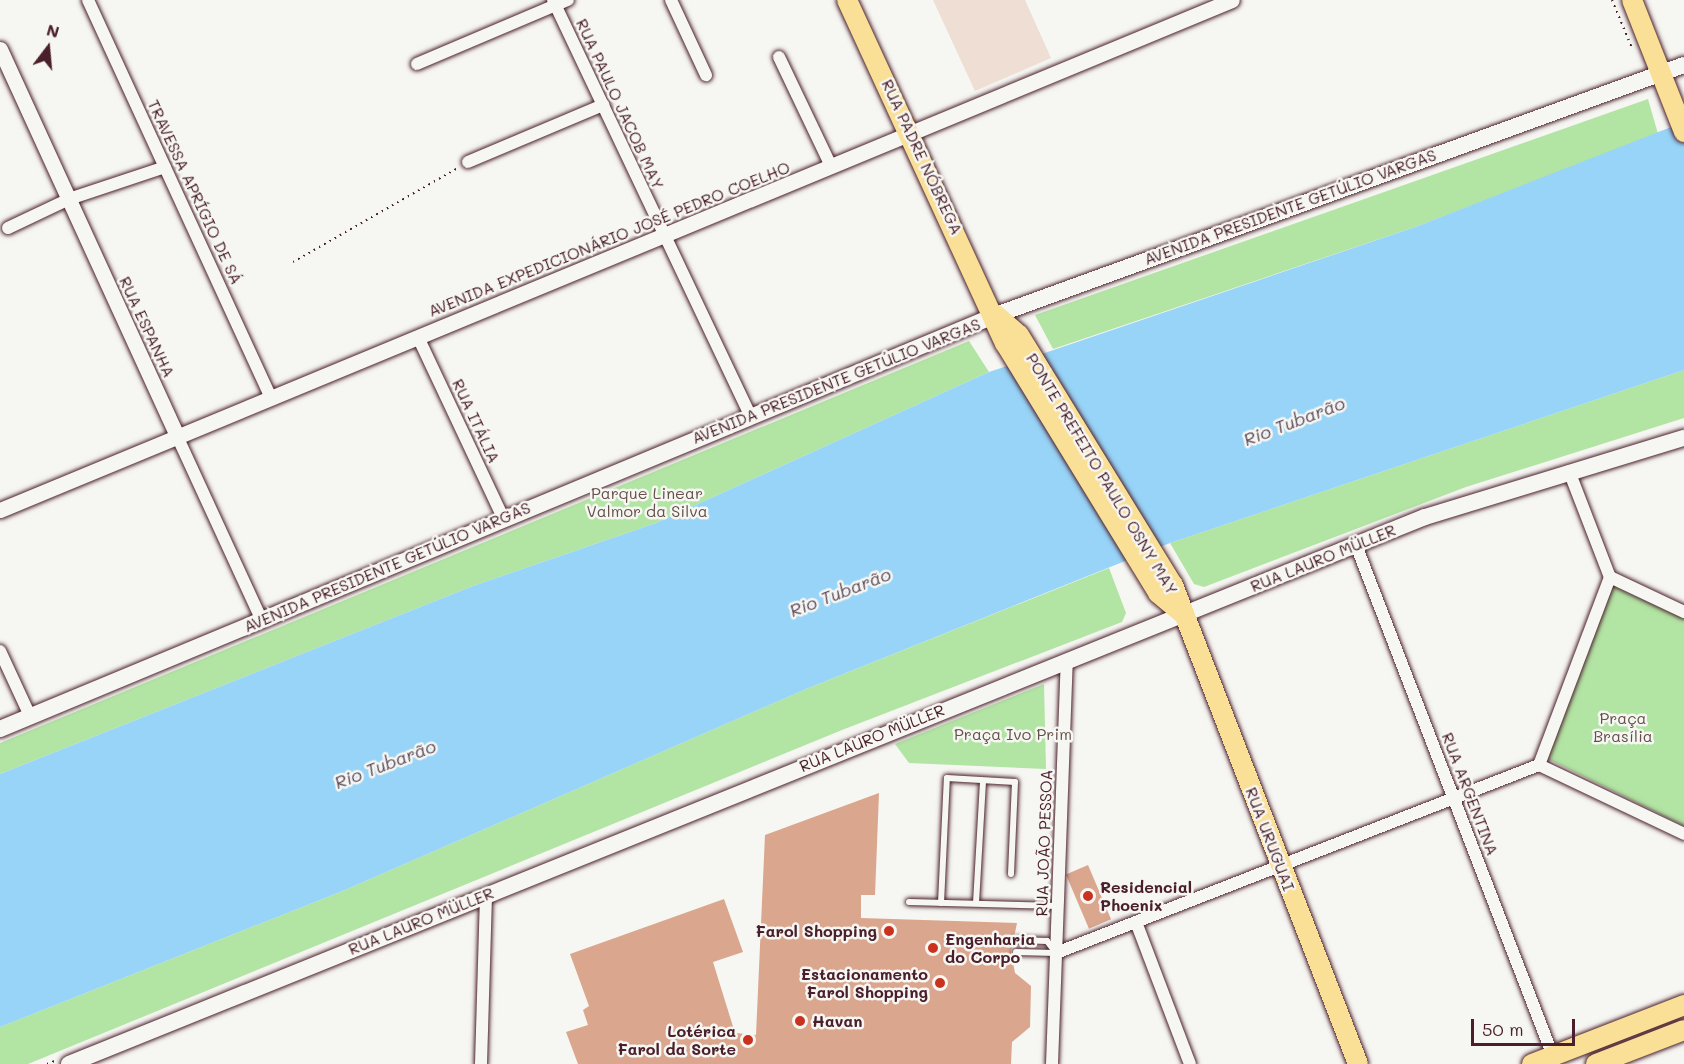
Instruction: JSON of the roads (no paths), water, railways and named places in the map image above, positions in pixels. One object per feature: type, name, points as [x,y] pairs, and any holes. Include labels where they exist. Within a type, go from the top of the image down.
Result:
[{"type":"main road","name":"RUA PADRE NÓBREGA","points":[[847,0],[996,315]]},
{"type":"main road","points":[[1632,0],[1684,132]]},
{"type":"main road","name":"AVENIDA PRESIDENTE GETÚLIO VARGAS","points":[[0,729],[996,315],[1665,82],[1684,65]]},
{"type":"main road","name":"PONTE PREFEITO PAULO OSNY MAY","points":[[996,315],[1165,589],[1183,614]]},
{"type":"main road","name":"RUA LAURO MÜLLER","points":[[69,1064],[1356,545],[1569,471],[1684,438]]},
{"type":"main road","name":"RUA URUGUAI","points":[[1183,614],[1358,1064]]},
{"type":"main road","points":[[1532,1064],[1684,1005]]},
{"type":"main road","points":[[1596,1064],[1684,1030]]},
{"type":"street","name":"TRAVESSA APRÍGIO DE SÁ","points":[[88,0],[271,398]]},
{"type":"street","points":[[417,64],[554,3],[568,0]]},
{"type":"street","points":[[671,0],[706,75]]},
{"type":"street","name":"AVENIDA EXPEDICIONÁRIO JOSÉ PEDRO COELHO","points":[[0,510],[1232,0]]},
{"type":"street","name":"RUA PAULO JACOB MAY","points":[[554,3],[751,417]]},
{"type":"street","name":"RUA ESPANHA","points":[[0,49],[261,619]]},
{"type":"street","points":[[779,57],[831,166]]},
{"type":"street","points":[[468,162],[603,105]]},
{"type":"street","points":[[8,228],[69,199],[165,167]]},
{"type":"street","name":"RUA ITÁLIA","points":[[418,337],[503,519]]},
{"type":"street","points":[[1539,765],[1610,577],[1569,471]]},
{"type":"street","name":"RUA ARGENTINA","points":[[1356,545],[1553,1056]]},
{"type":"street","points":[[1610,577],[1684,612]]},
{"type":"street","points":[[0,651],[30,716]]},
{"type":"street","name":"RUA JOÃO PESSOA","points":[[1052,1064],[1067,660]]},
{"type":"street","points":[[1056,953],[1539,765],[1684,834]]},
{"type":"street","points":[[481,1064],[486,894]]},
{"type":"street","points":[[1136,922],[1190,1064]]},
{"type":"lane","points":[[941,903],[947,778],[1015,782],[1011,874]]},
{"type":"lane","points":[[976,903],[983,781]]},
{"type":"lane","points":[[909,902],[1058,906]]},
{"type":"lane","points":[[1016,940],[1047,941],[1056,953]]},
{"type":"lane","points":[[1016,952],[1056,953]]},
{"type":"water","name":"Rio Tubarão","points":[[1684,122],[1684,370],[1170,543],[806,689],[345,890],[0,1027],[0,774],[473,586],[656,523],[989,372],[1418,226]]},
{"type":"place","name":"Residencial Phoenix","points":[[1088,896]]},
{"type":"place","name":"Farol Shopping","points":[[889,931]]},
{"type":"place","name":"Engenharia do Corpo","points":[[933,948]]},
{"type":"place","name":"Estacionamento Farol Shopping","points":[[940,983]]},
{"type":"place","name":"Havan","points":[[800,1021]]},
{"type":"place","name":"Lotérica Farol da Sorte","points":[[748,1040]]},
{"type":"park label","name":"Parque Linear Valmor da Silva","points":[[647,502]]},
{"type":"park label","name":"Praça Brasília","points":[[1623,727]]},
{"type":"park label","name":"Praça Ivo Prim","points":[[1013,734]]}]
